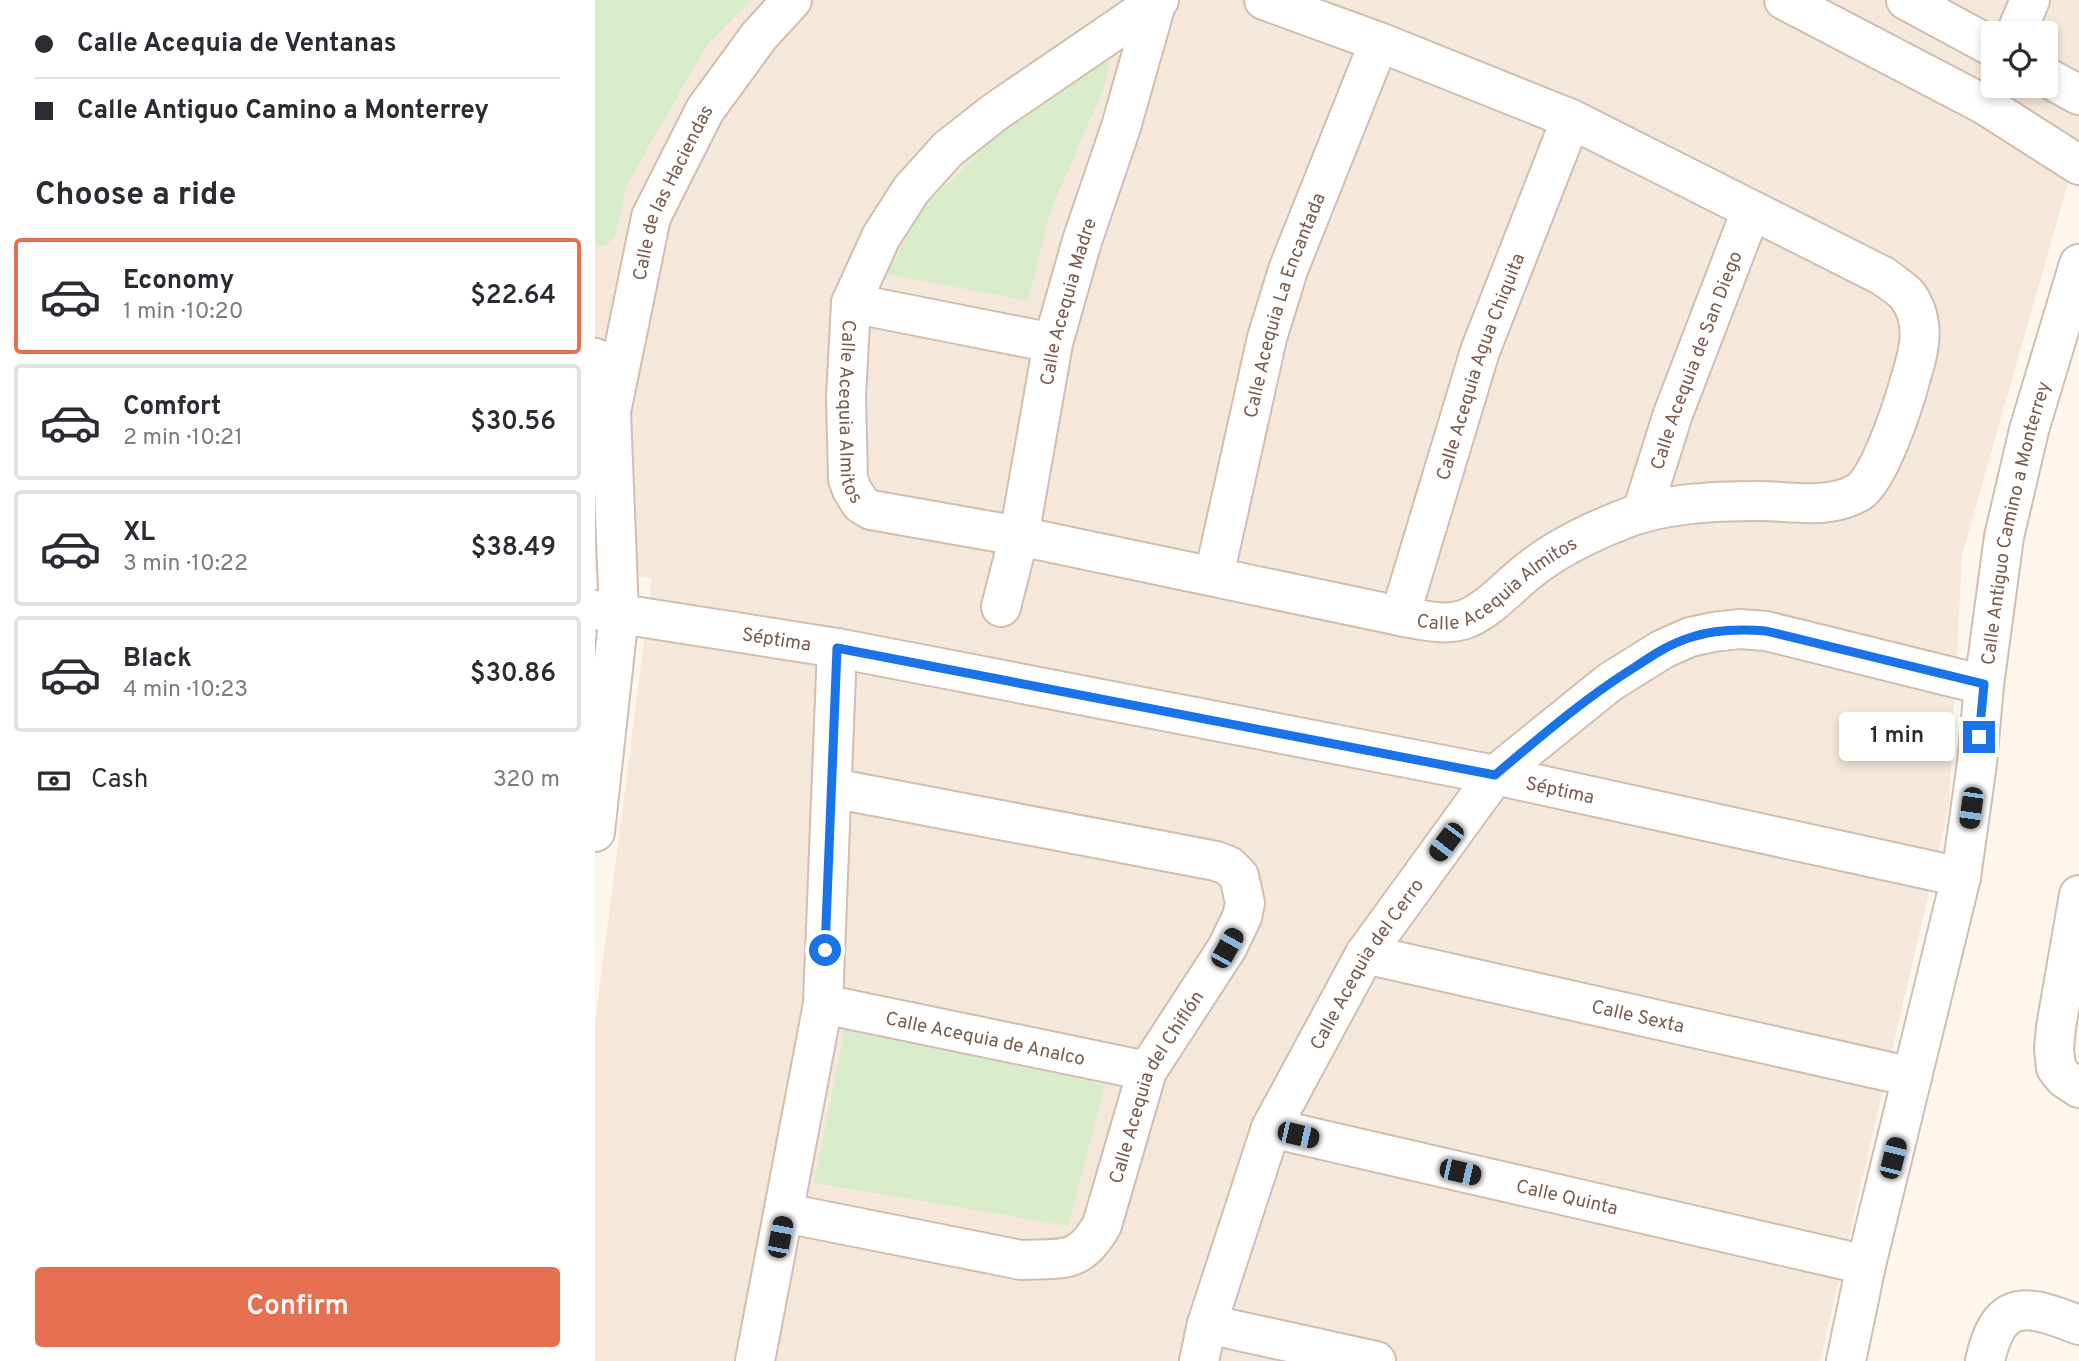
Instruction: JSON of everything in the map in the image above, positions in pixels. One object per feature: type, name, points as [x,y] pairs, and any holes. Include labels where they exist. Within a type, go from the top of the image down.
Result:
[{"type":"street","name":"Calle de las Haciendas","points":[[611,412],[651,217],[705,110],[759,36],[792,0]]},
{"type":"street","name":"Calle Acequia Almitos","points":[[1158,0],[995,112],[948,149],[911,190],[881,237],[851,303],[846,444],[848,478],[861,504],[871,510],[1019,536],[1400,616],[1446,623],[1467,619],[1480,611],[1533,567],[1557,552],[1617,521],[1642,512],[1724,502],[1762,500],[1804,504],[1839,499],[1859,491],[1872,478],[1903,403],[1921,338],[1919,320],[1907,295],[1883,276],[1571,119],[1379,42],[1264,0]]},
{"type":"street","name":"Calle Acequia Madre","points":[[1001,607],[1019,536],[1053,343],[1158,0]]},
{"type":"street","points":[[1784,0],[1981,91]]},
{"type":"street","points":[[1906,0],[1981,41]]},
{"type":"street","points":[[2021,21],[2030,0]]},
{"type":"street","name":"Calle Acequia La Encantada","points":[[1214,576],[1267,338],[1287,270],[1379,42]]},
{"type":"street","points":[[2058,84],[2079,96]]},
{"type":"street","points":[[1993,98],[2079,165]]},
{"type":"street","name":"Calle Acequia Agua Chiquita","points":[[1400,616],[1480,351],[1571,119]]},
{"type":"street","name":"Calle Acequia de San Diego","points":[[1642,512],[1673,414],[1751,211]]},
{"type":"street","name":"Calle Antiguo Camino a Monterrey","points":[[1846,1361],[1866,1265],[1961,877],[2004,537],[2029,430],[2079,264]]},
{"type":"street","points":[[851,303],[1053,343]]},
{"type":"street","points":[[595,358],[611,412],[607,612],[595,832]]},
{"type":"street","name":"Séptima","points":[[607,612],[837,648],[1495,775],[1961,877]]},
{"type":"street","name":"Calle Acequia del Cerro","points":[[1199,1361],[1207,1324],[1271,1128],[1365,954],[1495,775],[1610,682],[1663,649],[1690,637],[1713,632],[1740,629],[1766,631],[1984,684]]},
{"type":"street","points":[[755,1361],[823,1004],[837,648]]},
{"type":"street","name":"Calle Acequia del Chiflón","points":[[785,1213],[1021,1260],[1078,1255],[1091,1244],[1102,1226],[1147,1071],[1237,929],[1245,902],[1239,876],[1229,866],[1216,861],[832,788]]},
{"type":"street","points":[[2079,895],[2054,1049],[2056,1068],[2064,1078],[2079,1088]]},
{"type":"street","name":"Calle Sexta","points":[[1365,954],[1913,1077]]},
{"type":"street","name":"Calle Acequia de Analco","points":[[823,1004],[1147,1071]]},
{"type":"street","name":"Calle Quinta","points":[[1271,1128],[1866,1265]]},
{"type":"street","points":[[1985,1361],[1994,1332],[2003,1319],[2014,1311],[2044,1312],[2079,1325]]},
{"type":"street","points":[[1207,1324],[1376,1361]]},
{"type":"shaded area","points":[[595,0],[2079,0],[2079,144],[1962,555],[1949,806],[1820,1361],[595,1361],[595,1023],[652,578],[595,569]]},
{"type":"green space","points":[[595,0],[751,0],[706,46],[626,186],[614,238],[604,246],[595,247]]},
{"type":"green space","points":[[1094,58],[1110,59],[1104,87],[1049,215],[1028,301],[887,274],[922,208],[970,162],[1023,104]]},
{"type":"green space","points":[[845,1028],[1105,1085],[1068,1226],[814,1183]]},
{"type":"route","points":[[825,950],[837,648],[1495,775],[1610,682],[1663,649],[1690,637],[1713,632],[1740,629],[1766,631],[1984,684],[1979,737]]}]
